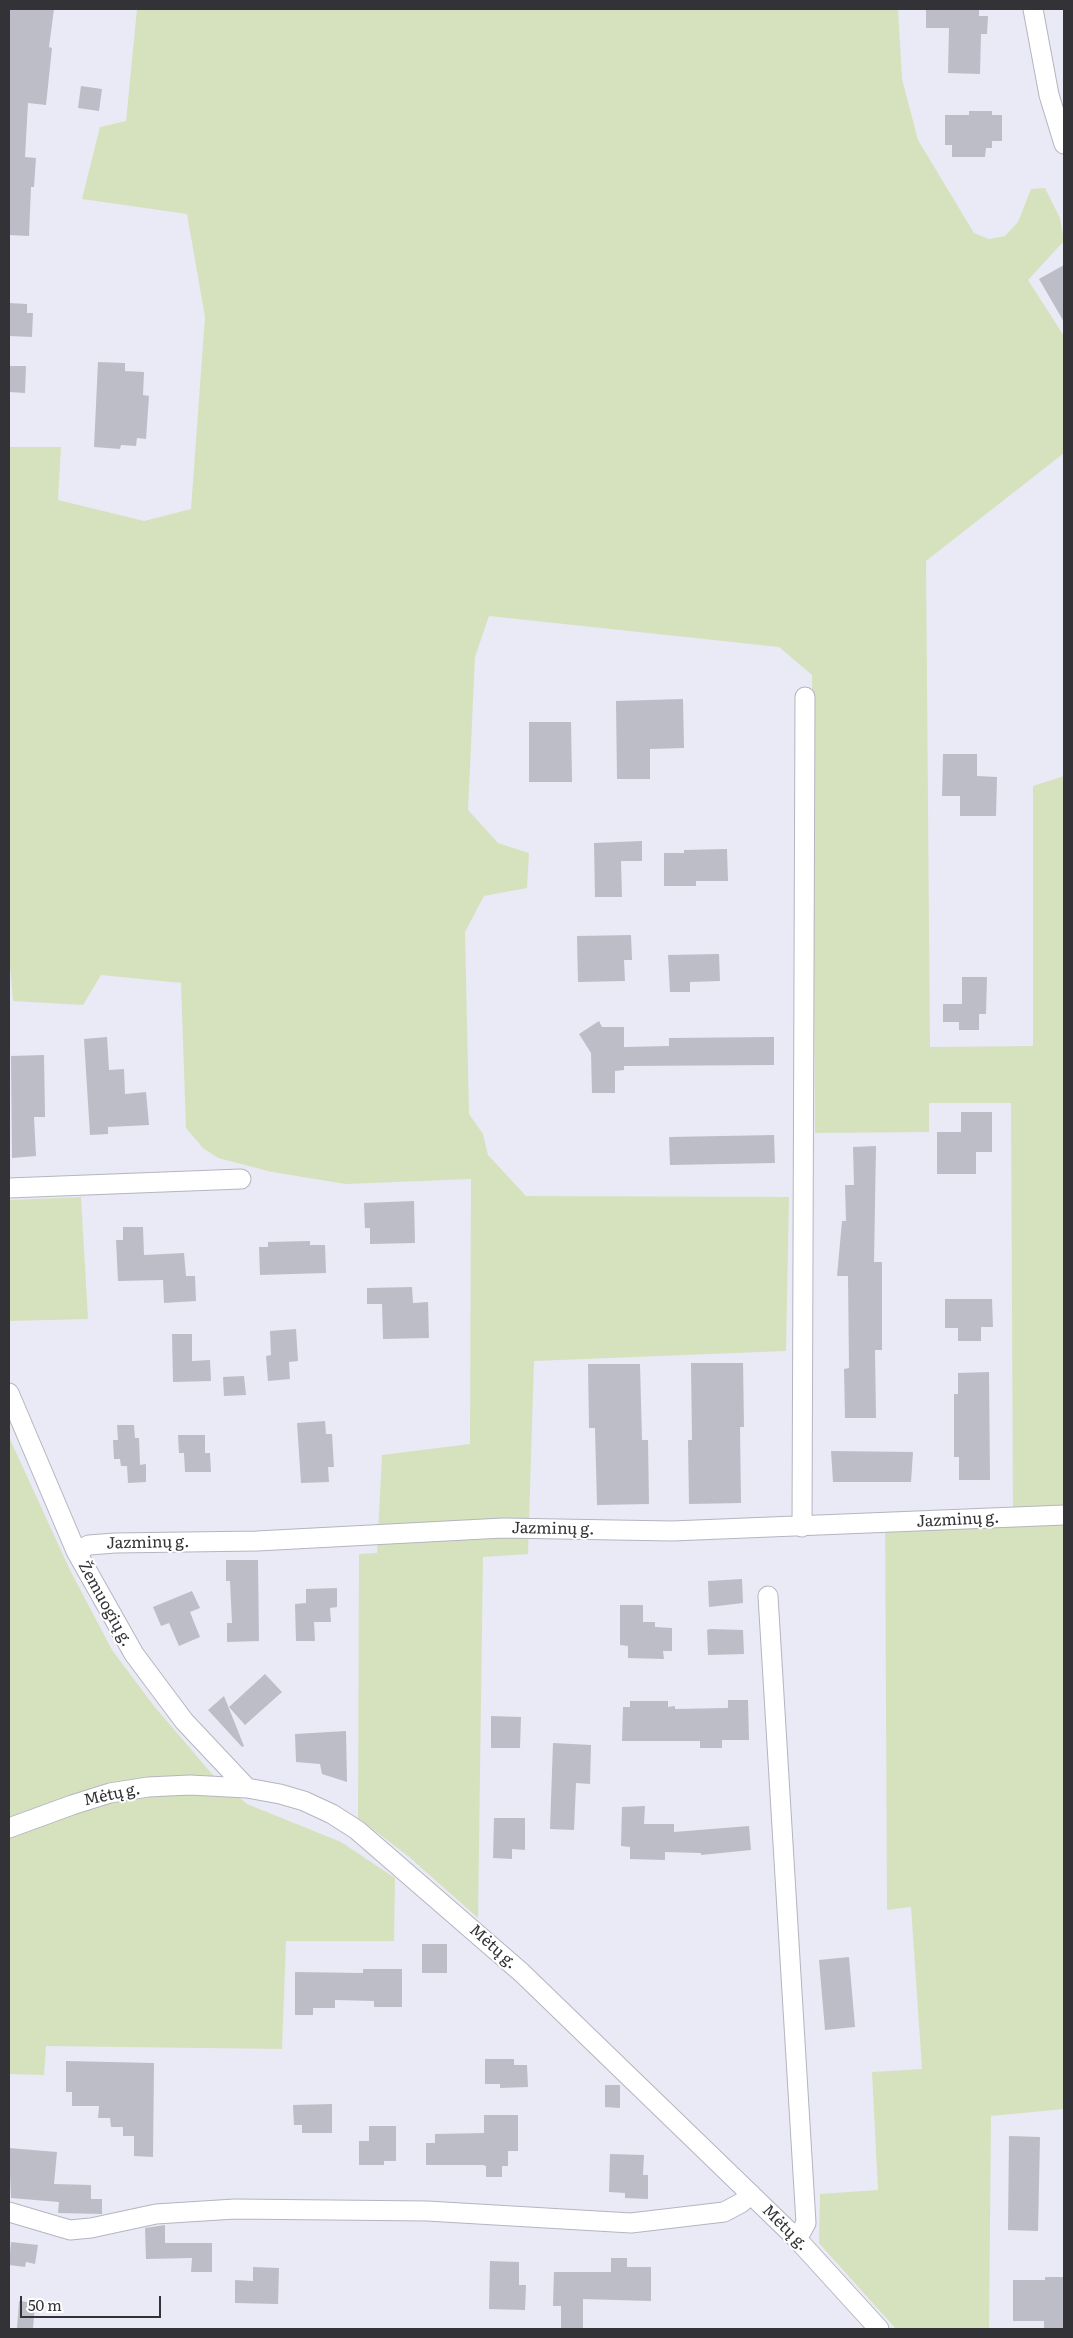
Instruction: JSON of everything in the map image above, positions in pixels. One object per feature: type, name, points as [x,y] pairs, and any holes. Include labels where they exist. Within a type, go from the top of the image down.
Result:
[{"type":"street","points":[[1034,9],[1049,95],[1064,144]]},
{"type":"street","points":[[802,1527],[805,696]]},
{"type":"street","points":[[9,1188],[241,1179]]},
{"type":"street","name":"Žemuogių g.","points":[[9,1393],[76,1551],[100,1598],[134,1654],[184,1721],[247,1788]]},
{"type":"street","name":"Jazminų g.","points":[[76,1551],[89,1545],[115,1543],[257,1541],[503,1528],[672,1531],[1064,1516]]},
{"type":"street","points":[[768,1596],[806,2224],[797,2239]]},
{"type":"street","name":"Mėtų g.","points":[[9,1828],[110,1793],[190,1785],[247,1788],[304,1800],[357,1830],[522,1973],[797,2239],[879,2329]]},
{"type":"street","points":[[9,2212],[70,2230],[91,2228],[156,2214],[235,2209],[427,2211],[632,2223],[724,2212],[742,2203],[750,2194]]},
{"type":"green space","points":[[137,9],[898,9],[902,79],[918,140],[974,233],[989,239],[1005,236],[1018,222],[1031,189],[1045,188],[1060,218],[1064,241],[1028,280],[1064,336],[1064,453],[926,561],[930,1047],[1033,1046],[1033,786],[1064,776],[1064,2109],[991,2116],[989,2329],[896,2329],[819,2243],[820,2194],[878,2190],[872,2072],[922,2069],[911,1907],[887,1910],[885,1512],[1013,1508],[1011,1103],[929,1103],[929,1132],[815,1133],[812,675],[779,647],[489,616],[475,657],[468,810],[498,843],[529,853],[527,888],[484,896],[465,932],[469,1114],[483,1134],[488,1155],[526,1196],[789,1197],[786,1351],[534,1361],[528,1554],[483,1557],[478,1918],[408,1856],[358,1818],[359,1554],[377,1553],[382,1455],[470,1444],[471,1179],[346,1184],[272,1172],[218,1158],[203,1148],[186,1128],[181,983],[101,975],[83,1005],[13,1001],[9,954],[9,447],[61,447],[58,500],[144,521],[191,509],[205,317],[187,214],[82,199],[100,127],[126,121]]},
{"type":"green space","points":[[81,1197],[88,1319],[9,1321],[9,1200]]},
{"type":"green space","points":[[9,1437],[70,1570],[112,1650],[154,1706],[212,1774],[247,1804],[341,1842],[395,1878],[394,1941],[286,1941],[282,2049],[46,2046],[44,2075],[9,2074]]},
{"type":"building","points":[[9,9],[54,9],[49,47],[52,48],[46,105],[28,103],[25,157],[36,158],[34,187],[31,187],[29,236],[9,235]]},
{"type":"building","points":[[926,9],[979,9],[979,16],[988,16],[987,34],[981,34],[980,74],[948,73],[949,28],[926,28]]},
{"type":"building","points":[[81,86],[102,89],[99,111],[78,108]]},
{"type":"building","points":[[969,111],[992,111],[992,115],[1002,115],[1002,141],[992,141],[992,148],[986,148],[985,157],[952,157],[952,145],[945,145],[945,115],[969,115]]},
{"type":"building","points":[[1064,265],[1064,322],[1039,279]]},
{"type":"building","points":[[9,303],[27,304],[27,313],[33,313],[32,337],[9,336]]},
{"type":"building","points":[[98,362],[125,363],[125,371],[144,372],[143,395],[149,396],[146,439],[137,438],[136,446],[121,445],[120,449],[94,447]]},
{"type":"building","points":[[9,366],[26,366],[25,393],[9,392]]},
{"type":"building","points":[[683,699],[684,748],[650,749],[650,779],[617,779],[616,701]]},
{"type":"building","points":[[529,722],[571,722],[572,782],[529,782]]},
{"type":"building","points":[[943,754],[977,754],[977,776],[997,777],[996,816],[960,816],[960,796],[942,796]]},
{"type":"building","points":[[642,841],[642,861],[621,861],[622,897],[595,897],[594,843]]},
{"type":"building","points":[[727,849],[728,881],[696,881],[696,886],[664,886],[664,853],[684,853],[684,850]]},
{"type":"building","points":[[631,935],[632,960],[624,960],[625,981],[578,982],[577,936]]},
{"type":"building","points":[[719,954],[720,981],[690,982],[690,992],[670,992],[668,955]]},
{"type":"building","points":[[962,977],[987,977],[986,1014],[979,1014],[979,1030],[959,1030],[959,1022],[943,1022],[943,1004],[962,1004]]},
{"type":"building","points":[[599,1021],[602,1027],[624,1027],[624,1047],[669,1046],[669,1038],[774,1037],[774,1065],[624,1066],[624,1070],[615,1071],[615,1093],[592,1093],[591,1053],[579,1034]]},
{"type":"building","points":[[107,1037],[109,1070],[124,1069],[125,1094],[146,1092],[149,1125],[108,1127],[108,1134],[90,1135],[84,1039]]},
{"type":"building","points":[[44,1055],[45,1117],[34,1117],[36,1156],[12,1158],[11,1056]]},
{"type":"building","points":[[961,1112],[992,1112],[992,1152],[976,1152],[976,1174],[937,1174],[937,1132],[961,1132]]},
{"type":"building","points":[[774,1135],[775,1163],[670,1165],[669,1137]]},
{"type":"building","points":[[876,1146],[874,1262],[882,1262],[882,1350],[875,1350],[876,1418],[845,1418],[844,1369],[849,1368],[848,1276],[837,1276],[842,1221],[846,1221],[845,1185],[854,1185],[853,1147]]},
{"type":"building","points":[[414,1201],[415,1243],[370,1244],[370,1228],[365,1228],[364,1203]]},
{"type":"building","points":[[123,1227],[143,1227],[144,1255],[184,1253],[186,1276],[195,1276],[196,1301],[164,1303],[163,1280],[118,1281],[116,1240],[123,1240]]},
{"type":"building","points":[[310,1241],[310,1245],[325,1245],[326,1273],[260,1275],[259,1247],[268,1247],[268,1242]]},
{"type":"building","points":[[412,1287],[413,1303],[428,1302],[429,1338],[383,1339],[382,1304],[367,1304],[367,1288]]},
{"type":"building","points":[[945,1299],[992,1299],[993,1327],[981,1327],[981,1341],[958,1341],[958,1328],[945,1328]]},
{"type":"building","points":[[296,1329],[298,1361],[289,1362],[290,1379],[268,1381],[266,1356],[271,1355],[270,1331]]},
{"type":"building","points":[[172,1334],[192,1334],[192,1361],[210,1360],[211,1381],[173,1382]]},
{"type":"building","points":[[691,1363],[743,1363],[744,1427],[740,1427],[741,1503],[689,1504],[688,1440],[692,1440]]},
{"type":"building","points":[[588,1364],[640,1364],[642,1440],[648,1440],[649,1504],[597,1505],[595,1428],[589,1428]]},
{"type":"building","points":[[989,1372],[990,1480],[959,1480],[959,1457],[954,1457],[954,1394],[958,1394],[958,1373]]},
{"type":"building","points":[[244,1376],[246,1395],[224,1396],[223,1377]]},
{"type":"building","points":[[325,1421],[326,1434],[332,1434],[334,1467],[328,1467],[329,1482],[301,1483],[297,1423]]},
{"type":"building","points":[[117,1425],[134,1425],[135,1438],[139,1438],[140,1465],[146,1464],[146,1482],[128,1483],[127,1466],[121,1466],[120,1459],[114,1459],[113,1440],[118,1440]]},
{"type":"building","points":[[178,1435],[205,1435],[205,1453],[210,1453],[211,1472],[185,1472],[184,1453],[179,1453]]},
{"type":"building","points":[[831,1451],[913,1452],[911,1482],[833,1482]]},
{"type":"building","points":[[226,1560],[258,1560],[259,1641],[227,1642],[227,1623],[232,1623],[230,1581],[226,1581]]},
{"type":"building","points":[[742,1579],[743,1603],[709,1607],[708,1581]]},
{"type":"building","points":[[337,1588],[337,1607],[330,1608],[331,1622],[314,1622],[315,1641],[296,1641],[295,1604],[306,1603],[306,1589]]},
{"type":"building","points":[[192,1591],[200,1608],[190,1612],[200,1637],[179,1646],[169,1623],[161,1626],[153,1607]]},
{"type":"building","points":[[620,1605],[643,1605],[643,1622],[655,1622],[655,1627],[672,1628],[672,1651],[663,1651],[664,1659],[628,1658],[628,1646],[620,1645]]},
{"type":"building","points":[[707,1630],[743,1630],[744,1654],[708,1655]]},
{"type":"building","points":[[265,1674],[282,1692],[245,1725],[229,1707]]},
{"type":"building","points":[[224,1696],[244,1746],[242,1747],[208,1710]]},
{"type":"building","points":[[728,1700],[748,1700],[749,1740],[722,1740],[722,1748],[700,1748],[700,1741],[622,1741],[623,1707],[630,1707],[630,1701],[668,1701],[668,1707],[675,1706],[675,1709],[728,1708]]},
{"type":"building","points":[[491,1716],[521,1717],[520,1748],[491,1748]]},
{"type":"building","points":[[346,1731],[347,1782],[322,1774],[320,1764],[296,1762],[295,1734]]},
{"type":"building","points":[[553,1743],[591,1745],[590,1784],[576,1783],[574,1830],[550,1829]]},
{"type":"building","points":[[645,1806],[644,1824],[674,1824],[674,1832],[749,1826],[751,1850],[701,1855],[701,1853],[665,1852],[665,1860],[630,1859],[630,1847],[621,1846],[622,1807]]},
{"type":"building","points":[[494,1818],[525,1818],[525,1850],[512,1849],[512,1859],[493,1858]]},
{"type":"building","points":[[422,1944],[447,1944],[447,1973],[422,1973]]},
{"type":"building","points":[[849,1957],[855,2027],[825,2030],[819,1960]]},
{"type":"building","points":[[363,1969],[402,1969],[402,2007],[374,2007],[374,2001],[335,2000],[335,2008],[313,2008],[313,2015],[295,2015],[295,1972],[363,1973]]},
{"type":"building","points":[[485,2059],[514,2059],[514,2065],[527,2065],[528,2087],[500,2088],[500,2084],[485,2084]]},
{"type":"building","points":[[66,2061],[154,2063],[153,2157],[134,2156],[134,2136],[123,2136],[123,2127],[111,2127],[110,2118],[98,2118],[99,2106],[72,2106],[72,2092],[66,2092]]},
{"type":"building","points":[[605,2085],[620,2085],[620,2108],[605,2107]]},
{"type":"building","points":[[332,2104],[332,2133],[302,2133],[302,2125],[294,2125],[293,2105]]},
{"type":"building","points":[[484,2115],[518,2115],[518,2151],[508,2151],[508,2166],[502,2166],[502,2177],[486,2177],[486,2166],[483,2165],[426,2165],[426,2143],[435,2143],[435,2134],[484,2133]]},
{"type":"building","points":[[369,2126],[396,2126],[396,2161],[384,2161],[384,2165],[359,2165],[359,2141],[369,2141]]},
{"type":"building","points":[[1009,2136],[1040,2137],[1038,2231],[1008,2230]]},
{"type":"building","points":[[9,2148],[57,2152],[54,2184],[91,2185],[91,2199],[102,2199],[102,2214],[58,2213],[59,2202],[11,2198]]},
{"type":"building","points":[[610,2154],[644,2155],[643,2175],[648,2175],[648,2199],[625,2198],[625,2193],[609,2192]]},
{"type":"building","points":[[165,2225],[165,2243],[212,2243],[212,2272],[191,2272],[192,2258],[146,2259],[145,2228]]},
{"type":"building","points":[[11,2242],[38,2245],[35,2264],[26,2262],[25,2267],[9,2265]]},
{"type":"building","points":[[611,2258],[627,2258],[627,2267],[651,2267],[651,2301],[583,2299],[583,2329],[561,2329],[561,2306],[553,2306],[554,2272],[611,2272]]},
{"type":"building","points":[[490,2261],[519,2262],[519,2285],[526,2285],[525,2310],[489,2309]]},
{"type":"building","points":[[253,2267],[279,2268],[278,2304],[235,2303],[235,2280],[253,2281]]},
{"type":"building","points":[[1045,2277],[1064,2277],[1064,2329],[1044,2329],[1044,2321],[1013,2321],[1013,2280],[1045,2280]]},
{"type":"building","points":[[19,2301],[35,2303],[33,2329],[17,2328]]}]
